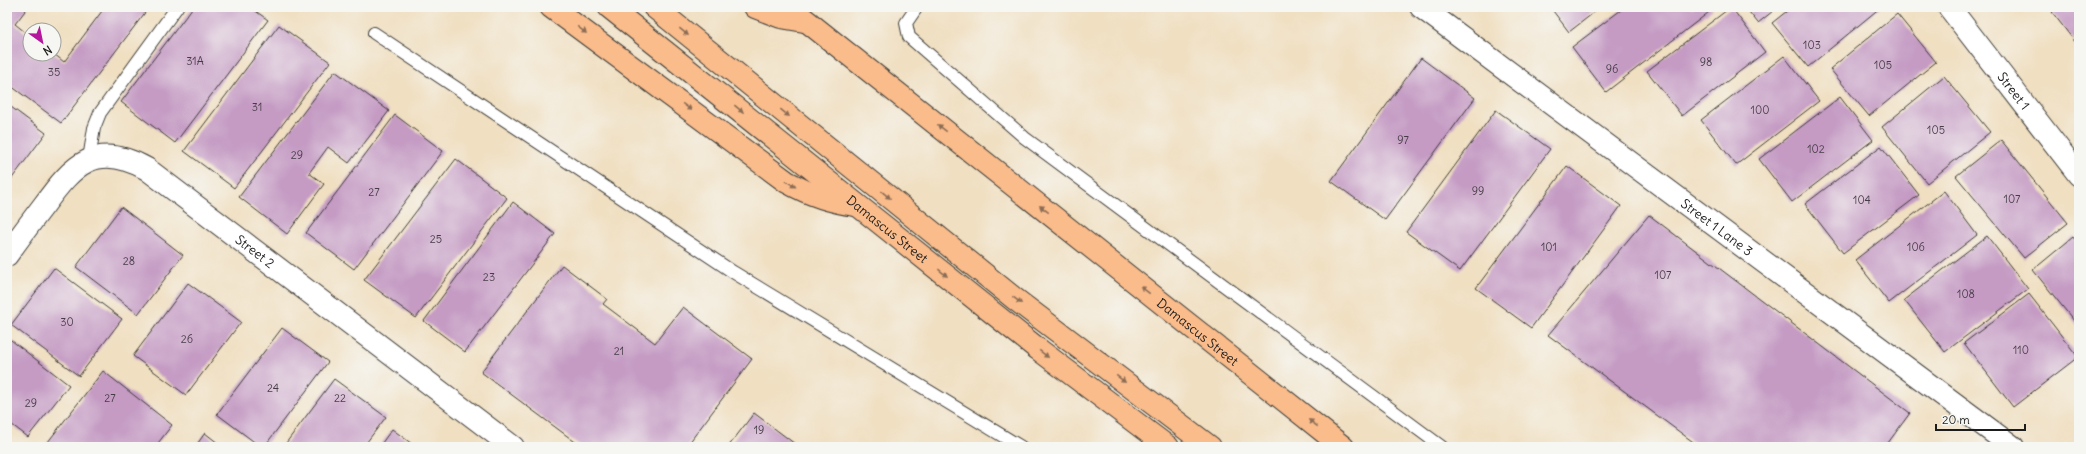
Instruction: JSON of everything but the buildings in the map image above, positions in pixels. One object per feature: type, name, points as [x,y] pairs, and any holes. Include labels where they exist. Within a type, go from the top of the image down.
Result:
[{"type":"main road","points":[[551,7],[787,182],[816,197],[834,203],[857,206]]},
{"type":"main road","name":"Damascus Street","points":[[609,7],[714,89],[857,206],[1038,349],[1168,447]]},
{"type":"main road","points":[[654,7],[1015,299],[1210,447]]},
{"type":"main road","points":[[755,7],[781,17],[809,22]]},
{"type":"main road","name":"Damascus Street","points":[[788,7],[809,22],[1343,447]]},
{"type":"street","name":"Street 1 Lane 3","points":[[1421,7],[2013,447]]},
{"type":"street","name":"Street 1","points":[[1949,7],[2079,175]]},
{"type":"street","name":"Street 2","points":[[7,255],[63,178],[89,160],[103,157],[127,159],[147,169],[513,447]]},
{"type":"lane","points":[[89,160],[94,128],[100,113],[177,7]]},
{"type":"lane","points":[[917,7],[906,23],[909,37],[1025,138],[1442,447]]},
{"type":"lane","points":[[374,33],[733,272],[1021,447]]}]
